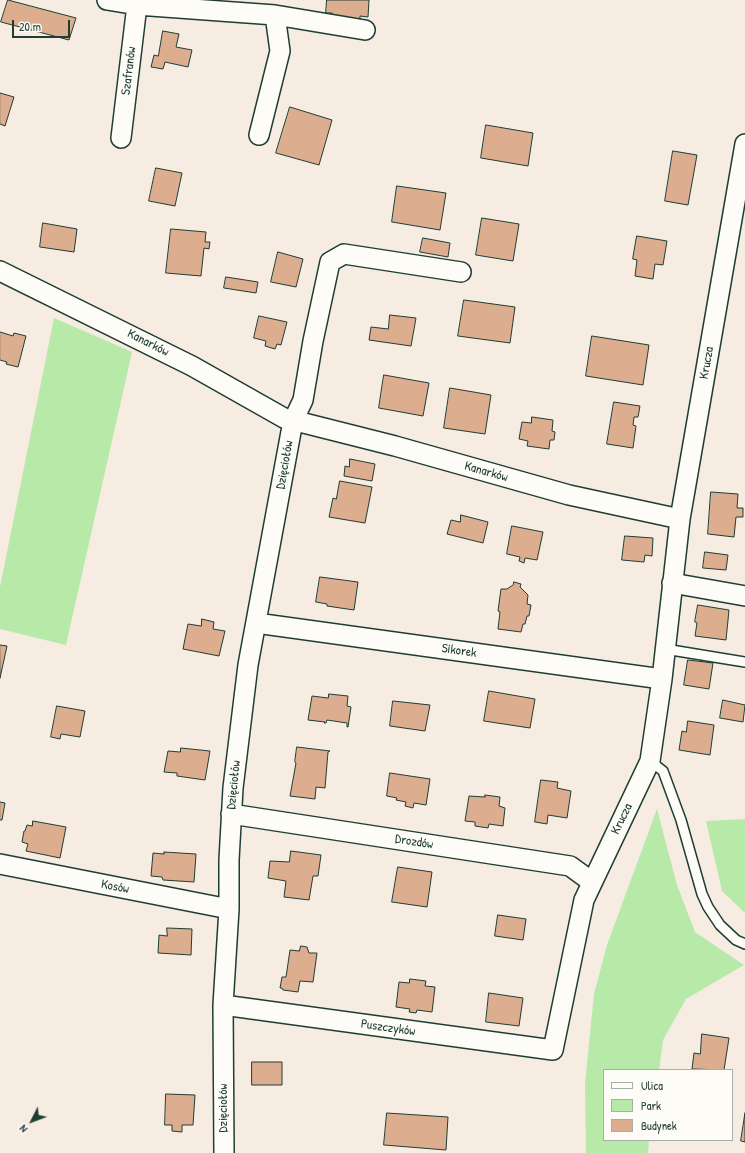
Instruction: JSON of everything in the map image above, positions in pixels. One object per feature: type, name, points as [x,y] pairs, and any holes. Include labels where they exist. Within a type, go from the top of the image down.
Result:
[{"type":"street","points":[[107,0],[137,5],[275,15],[365,30]]},
{"type":"street","name":"Szafranów","points":[[121,138],[137,5]]},
{"type":"street","points":[[259,135],[280,51],[275,15]]},
{"type":"street","name":"Krucza","points":[[553,1050],[584,900],[650,761],[662,679],[680,519],[744,151]]},
{"type":"street","points":[[293,421],[303,400],[313,341],[330,262],[344,254],[461,272]]},
{"type":"street","name":"Kanarków","points":[[0,271],[192,366],[284,418],[395,446],[570,495],[680,519]]},
{"type":"street","name":"Dzięciołów","points":[[224,1153],[223,1005],[229,909],[228,860],[231,814],[248,665],[293,421]]},
{"type":"street","points":[[672,583],[745,596]]},
{"type":"street","name":"Sikorek","points":[[256,623],[662,679]]},
{"type":"street","name":"Drozdów","points":[[231,814],[570,866],[592,882]]},
{"type":"street","name":"Kosów","points":[[0,864],[229,909]]},
{"type":"street","name":"Puszczyków","points":[[223,1005],[553,1050]]},
{"type":"lane","points":[[665,649],[745,662]]},
{"type":"lane","points":[[650,761],[663,771],[681,820],[702,894],[708,907],[720,925],[736,940],[745,944]]},
{"type":"green space","points":[[54,318],[132,352],[66,645],[0,629],[0,587]]},
{"type":"green space","points":[[657,809],[677,885],[695,932],[744,965],[686,999],[663,1040],[659,1069],[603,1069],[603,1141],[649,1141],[648,1153],[586,1153],[585,1084],[594,994],[607,945]]},
{"type":"green space","points":[[745,819],[745,913],[722,891],[706,821]]},
{"type":"building","points":[[8,0],[76,18],[69,40],[1,22]]},
{"type":"building","points":[[327,0],[369,0],[368,17],[360,16],[360,21],[332,19],[332,13],[326,13]]},
{"type":"building","points":[[163,31],[179,34],[176,47],[192,50],[188,67],[165,62],[163,69],[151,67],[154,55],[158,56]]},
{"type":"building","points":[[0,93],[14,97],[5,126],[0,124]]},
{"type":"building","points":[[290,107],[332,120],[319,165],[276,153]]},
{"type":"building","points":[[486,125],[533,133],[528,166],[481,158]]},
{"type":"building","points":[[673,151],[697,155],[688,205],[665,201]]},
{"type":"building","points":[[156,168],[182,173],[175,206],[149,201]]},
{"type":"building","points":[[397,186],[446,193],[440,230],[392,222]]},
{"type":"building","points":[[482,218],[519,224],[513,261],[476,255]]},
{"type":"building","points":[[43,223],[77,229],[74,252],[40,247]]},
{"type":"building","points":[[171,229],[206,232],[205,242],[210,242],[209,249],[204,248],[201,276],[166,273]]},
{"type":"building","points":[[637,236],[667,241],[663,265],[655,264],[653,279],[635,276],[637,260],[633,259]]},
{"type":"building","points":[[423,238],[450,243],[448,257],[420,252]]},
{"type":"building","points":[[278,252],[303,259],[296,287],[271,282]]},
{"type":"building","points":[[226,277],[258,282],[256,293],[224,288]]},
{"type":"building","points":[[464,300],[515,307],[510,343],[458,336]]},
{"type":"building","points":[[390,315],[416,318],[411,346],[369,340],[371,327],[388,329]]},
{"type":"building","points":[[259,316],[287,322],[281,345],[277,344],[275,349],[265,346],[266,341],[254,338]]},
{"type":"building","points":[[0,332],[13,336],[14,333],[26,336],[18,367],[6,364],[7,362],[0,360]]},
{"type":"building","points":[[592,336],[649,345],[643,385],[586,376]]},
{"type":"building","points":[[384,375],[429,383],[423,416],[379,408]]},
{"type":"building","points":[[450,388],[491,395],[485,434],[444,428]]},
{"type":"building","points":[[614,402],[640,406],[638,417],[634,417],[633,425],[636,426],[633,448],[607,444]]},
{"type":"building","points":[[532,417],[553,420],[552,431],[555,432],[554,440],[550,440],[549,449],[527,446],[528,441],[519,439],[522,422],[531,423]]},
{"type":"building","points":[[350,459],[375,464],[372,481],[344,476],[345,466],[349,467]]},
{"type":"building","points":[[340,481],[372,487],[365,523],[329,517],[333,498],[336,499]]},
{"type":"building","points":[[711,492],[738,494],[737,508],[743,508],[743,517],[736,517],[734,537],[708,534]]},
{"type":"building","points":[[461,515],[488,522],[483,543],[447,534],[451,520],[460,522]]},
{"type":"building","points":[[512,526],[543,532],[537,560],[525,558],[524,563],[519,561],[520,557],[507,554]]},
{"type":"building","points":[[625,536],[653,538],[652,556],[645,555],[644,562],[622,560]]},
{"type":"building","points":[[705,552],[728,555],[726,570],[703,568]]},
{"type":"building","points":[[320,577],[358,582],[354,610],[327,606],[327,604],[316,602]]},
{"type":"building","points":[[514,582],[521,584],[520,587],[528,595],[527,604],[531,605],[529,616],[527,616],[525,624],[523,624],[521,632],[498,629],[500,612],[498,611],[501,589],[507,589],[513,585]]},
{"type":"building","points":[[698,605],[729,610],[726,640],[695,636],[697,623],[695,622]]},
{"type":"building","points":[[202,619],[214,622],[213,629],[225,631],[219,656],[183,649],[188,624],[201,626]]},
{"type":"building","points":[[0,645],[7,646],[0,678]]},
{"type":"building","points":[[688,660],[713,663],[709,689],[684,685]]},
{"type":"building","points":[[489,691],[535,699],[530,728],[484,721]]},
{"type":"building","points":[[329,694],[348,696],[347,706],[351,707],[348,727],[347,723],[327,720],[326,723],[324,723],[325,722],[308,720],[312,696],[328,698]]},
{"type":"building","points":[[723,700],[745,705],[743,722],[720,718]]},
{"type":"building","points":[[393,701],[430,705],[425,731],[390,726]]},
{"type":"building","points":[[57,706],[85,711],[80,737],[61,734],[60,739],[51,737]]},
{"type":"building","points":[[688,721],[714,725],[710,755],[679,750],[682,731],[686,732]]},
{"type":"building","points":[[297,747],[330,751],[328,752],[325,788],[316,787],[315,799],[290,796],[296,763]]},
{"type":"building","points":[[181,748],[210,751],[205,780],[177,776],[177,773],[164,772],[168,751],[180,752]]},
{"type":"building","points":[[390,773],[430,779],[426,805],[414,803],[413,808],[405,806],[406,802],[387,796]]},
{"type":"building","points":[[541,780],[558,782],[557,788],[571,791],[567,818],[548,815],[547,824],[535,822]]},
{"type":"building","points":[[485,795],[500,797],[499,806],[505,808],[503,826],[489,824],[488,828],[475,826],[475,822],[465,821],[469,796],[485,797]]},
{"type":"building","points":[[0,802],[5,803],[2,820],[0,820]]},
{"type":"building","points":[[33,821],[66,827],[60,858],[26,851],[28,844],[22,842],[24,831],[27,825],[32,826]]},
{"type":"building","points":[[291,851],[321,855],[318,876],[313,876],[309,900],[284,897],[286,881],[268,878],[270,861],[289,862]]},
{"type":"building","points":[[164,852],[196,854],[194,882],[163,880],[162,877],[151,876],[153,853],[164,854]]},
{"type":"building","points":[[398,867],[432,872],[427,907],[392,902]]},
{"type":"building","points":[[498,915],[526,919],[523,940],[495,936]]},
{"type":"building","points":[[167,928],[192,929],[191,955],[158,953],[159,935],[167,936]]},
{"type":"building","points":[[301,946],[307,947],[309,953],[317,953],[313,982],[300,981],[298,992],[283,990],[280,988],[282,977],[286,977],[290,950],[299,951]]},
{"type":"building","points":[[410,979],[426,981],[425,986],[435,987],[432,1012],[417,1010],[416,1013],[409,1012],[410,1009],[396,1007],[399,982],[409,983]]},
{"type":"building","points":[[489,993],[523,998],[519,1026],[486,1022]]},
{"type":"building","points":[[702,1034],[729,1038],[724,1069],[692,1069],[694,1053],[700,1054]]},
{"type":"building","points":[[252,1062],[282,1062],[282,1085],[252,1085]]},
{"type":"building","points":[[166,1094],[195,1095],[193,1125],[182,1125],[182,1132],[172,1131],[172,1125],[165,1125]]},
{"type":"building","points":[[387,1113],[448,1117],[446,1150],[384,1145]]},
{"type":"building","points":[[745,1113],[745,1142],[741,1141]]}]
